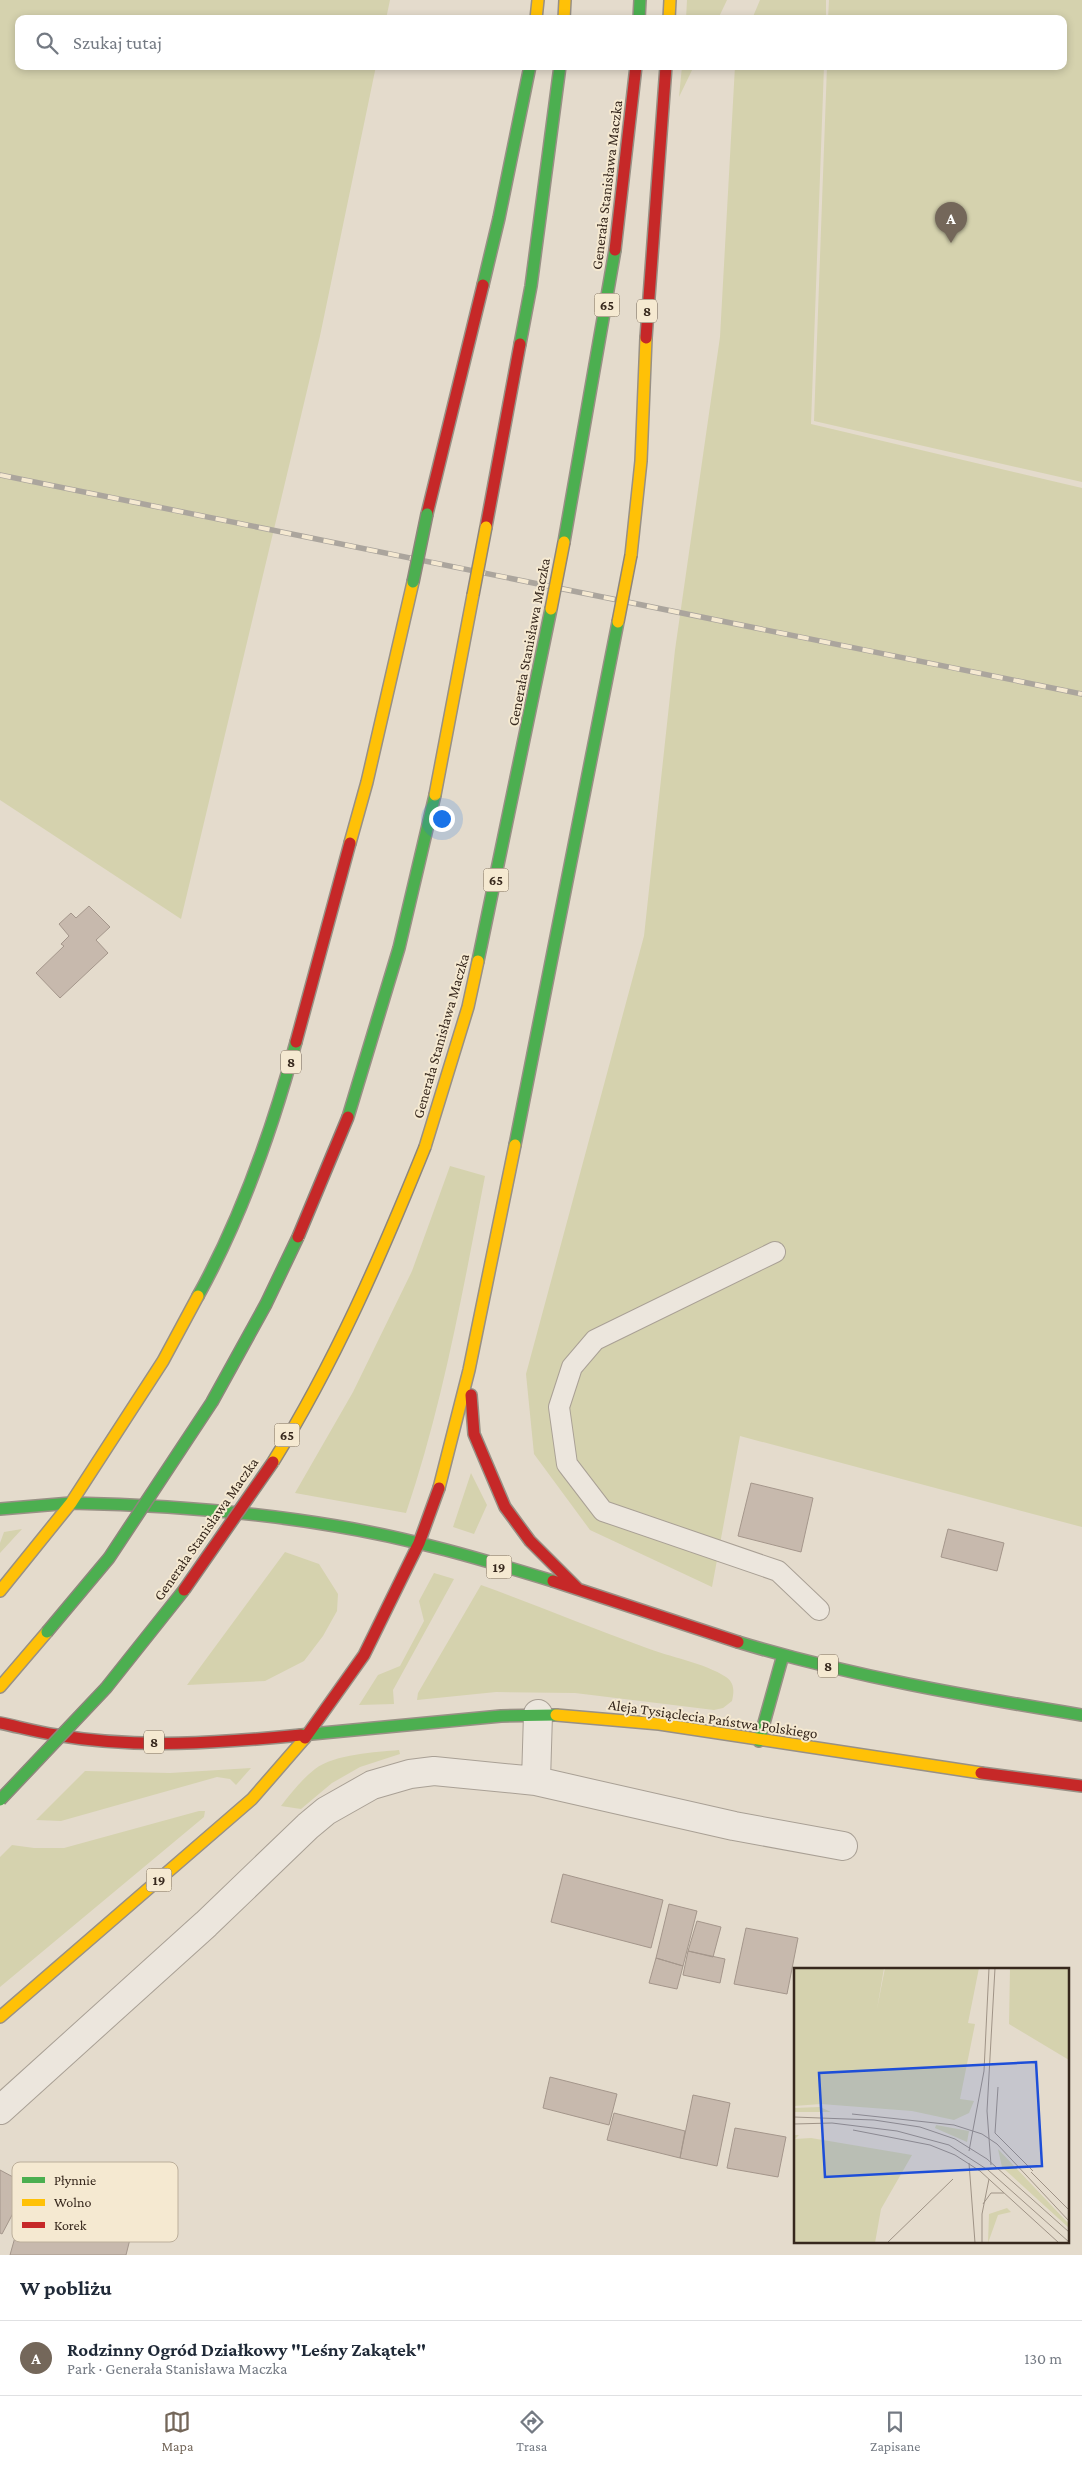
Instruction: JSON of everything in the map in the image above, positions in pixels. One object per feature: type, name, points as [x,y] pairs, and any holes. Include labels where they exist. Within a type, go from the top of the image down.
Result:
[{"type":"main road","points":[[536,15],[538,0]]},
{"type":"main road","points":[[564,15],[565,0]]},
{"type":"main road","points":[[639,15],[640,0]]},
{"type":"main road","points":[[669,15],[670,0]]},
{"type":"main road","name":"8","points":[[0,1591],[71,1503],[163,1361],[218,1260],[279,1104],[368,782],[427,514],[499,218],[529,70]]},
{"type":"main road","points":[[0,1687],[109,1558],[212,1402],[266,1304],[307,1219],[348,1117],[400,948],[440,774],[531,286],[559,70]]},
{"type":"main road","name":"Generała Stanisława Maczka","points":[[0,1800],[100,1694],[139,1648],[199,1569],[272,1461],[329,1364],[389,1240],[425,1147],[468,1007],[500,864],[551,609],[606,310],[630,150],[636,70]]},
{"type":"main road","name":"8","points":[[666,70],[647,315],[641,461],[631,555],[548,986],[469,1370],[474,1434],[505,1507],[530,1541],[580,1591],[784,1655],[930,1688],[1082,1715]]},
{"type":"main road","points":[[309,1734],[364,1655],[419,1543],[443,1478],[469,1370]]},
{"type":"main road","points":[[0,1509],[71,1503]]},
{"type":"main road","name":"19","points":[[71,1503],[207,1509],[290,1518],[419,1543],[580,1591]]},
{"type":"main road","points":[[759,1740],[784,1655]]},
{"type":"main road","name":"Aleja Tysiąclecia Państwa Polskiego","points":[[309,1734],[405,1722],[538,1714],[668,1725],[759,1740],[1082,1786]]},
{"type":"main road","name":"8","points":[[0,1723],[24,1730],[92,1739],[152,1742],[240,1741],[309,1734]]},
{"type":"main road","name":"19","points":[[0,2017],[252,1799],[309,1734]]},
{"type":"street","points":[[536,1781],[538,1714]]},
{"type":"street","points":[[0,2110],[206,1924],[302,1831],[326,1811],[372,1785],[410,1774],[434,1770],[536,1781],[734,1826],[844,1846]]},
{"type":"lane","points":[[775,1252],[595,1340],[572,1367],[559,1407],[567,1464],[603,1511],[778,1571],[819,1610]]},
{"type":"shaded area","points":[[0,0],[390,0],[387,15],[15,15],[15,70],[375,70],[320,336],[181,919],[0,800]]},
{"type":"shaded area","points":[[687,0],[727,0],[720,15],[686,15]]},
{"type":"shaded area","points":[[760,0],[826,0],[826,15],[754,15]]},
{"type":"shaded area","points":[[829,0],[1082,0],[1082,482],[814,421],[827,70],[1067,70],[1067,15],[828,15]]},
{"type":"shaded area","points":[[682,70],[692,70],[679,97]]},
{"type":"shaded area","points":[[735,70],[824,70],[811,424],[1082,488],[1082,1527],[740,1436],[712,1587],[590,1530],[534,1454],[526,1374],[644,936],[675,650],[720,337]]},
{"type":"shaded area","points":[[450,1166],[485,1176],[441,1389],[431,1430],[406,1513],[295,1493],[353,1392],[412,1271]]},
{"type":"shaded area","points":[[471,1473],[487,1505],[474,1534],[453,1527]]},
{"type":"shaded area","points":[[22,1529],[0,1553],[0,1543],[4,1532]]},
{"type":"shaded area","points":[[285,1552],[319,1564],[338,1594],[337,1611],[323,1636],[304,1661],[265,1681],[187,1685]]},
{"type":"shaded area","points":[[434,1573],[454,1579],[393,1690],[394,1704],[359,1705],[378,1675],[400,1666],[424,1621],[419,1601]]},
{"type":"shaded area","points":[[481,1585],[654,1651],[717,1672],[731,1682],[733,1691],[732,1701],[723,1708],[714,1710],[575,1693],[496,1692],[417,1700],[418,1693]]},
{"type":"shaded area","points":[[399,1750],[400,1754],[360,1767],[332,1783],[301,1809],[281,1806],[306,1777],[323,1764],[344,1757]]},
{"type":"shaded area","points":[[251,1768],[236,1785],[230,1779],[217,1777],[61,1821],[36,1820],[85,1771],[170,1773]]},
{"type":"shaded area","points":[[199,1811],[205,1811],[204,1817],[0,1987],[0,1857],[12,1845],[34,1848],[64,1848]]},
{"type":"building","points":[[89,906],[110,927],[96,940],[108,953],[60,998],[36,973],[64,946],[61,944],[69,936],[59,924],[71,913],[76,918]]},
{"type":"building","points":[[751,1483],[813,1498],[801,1552],[738,1536]]},
{"type":"building","points":[[948,1529],[1004,1543],[997,1571],[941,1557]]},
{"type":"building","points":[[563,1874],[663,1900],[651,1948],[551,1922]]},
{"type":"building","points":[[669,1904],[697,1911],[683,1966],[656,1958]]},
{"type":"building","points":[[697,1921],[721,1927],[713,1957],[688,1951]]},
{"type":"building","points":[[746,1928],[798,1938],[787,1994],[734,1984]]},
{"type":"building","points":[[688,1951],[725,1959],[720,1983],[683,1975]]},
{"type":"building","points":[[656,1958],[683,1966],[677,1989],[649,1983]]},
{"type":"building","points":[[550,2077],[617,2094],[609,2125],[543,2108]]},
{"type":"building","points":[[693,2095],[730,2103],[717,2166],[680,2158]]},
{"type":"building","points":[[614,2113],[685,2131],[680,2158],[607,2140]]},
{"type":"building","points":[[735,2128],[786,2137],[778,2177],[727,2168]]},
{"type":"building","points":[[0,2170],[12,2176],[12,2215],[2,2234],[0,2233]]},
{"type":"building","points":[[14,2242],[129,2242],[126,2255],[10,2255]]},
{"type":"railway","points":[[0,475],[1082,694]]},
{"type":"traffic: fast","points":[[639,15],[640,0]]},
{"type":"traffic: fast","points":[[483,285],[499,218],[529,70]]},
{"type":"traffic: fast","points":[[520,344],[531,286],[559,70]]},
{"type":"traffic: fast","points":[[564,542],[615,250]]},
{"type":"traffic: fast","points":[[413,582],[427,514]]},
{"type":"traffic: fast","points":[[478,961],[551,609]]},
{"type":"traffic: fast","points":[[515,1145],[618,622]]},
{"type":"traffic: fast","points":[[348,1117],[399,948],[435,795]]},
{"type":"traffic: fast","points":[[198,1296],[228,1236],[254,1172],[277,1107],[296,1042]]},
{"type":"traffic: fast","points":[[47,1632],[109,1558],[212,1402],[266,1304],[298,1237]]},
{"type":"traffic: fast","points":[[0,1509],[71,1503]]},
{"type":"traffic: fast","points":[[71,1503],[138,1505],[204,1510],[270,1516],[336,1526],[418,1543],[553,1581]]},
{"type":"traffic: fast","points":[[0,1800],[106,1688],[184,1590]]},
{"type":"traffic: fast","points":[[738,1642],[865,1675],[952,1693],[1082,1715]]},
{"type":"traffic: fast","points":[[759,1741],[783,1655]]},
{"type":"traffic: fast","points":[[301,1735],[501,1716],[556,1715]]},
{"type":"traffic: slow","points":[[536,15],[538,0]]},
{"type":"traffic: slow","points":[[564,15],[565,0]]},
{"type":"traffic: slow","points":[[669,15],[670,0]]},
{"type":"traffic: slow","points":[[631,555],[641,461],[646,338]]},
{"type":"traffic: slow","points":[[473,595],[486,527]]},
{"type":"traffic: slow","points":[[551,609],[564,542]]},
{"type":"traffic: slow","points":[[618,622],[631,555]]},
{"type":"traffic: slow","points":[[350,843],[367,782],[413,582]]},
{"type":"traffic: slow","points":[[435,795],[473,595]]},
{"type":"traffic: slow","points":[[425,1147],[468,1007],[478,961]]},
{"type":"traffic: slow","points":[[439,1488],[469,1370],[515,1145]]},
{"type":"traffic: slow","points":[[273,1462],[317,1386],[356,1308],[425,1147]]},
{"type":"traffic: slow","points":[[0,1591],[71,1503],[163,1361],[198,1296]]},
{"type":"traffic: slow","points":[[0,1687],[47,1632]]},
{"type":"traffic: slow","points":[[556,1715],[659,1724],[981,1773]]},
{"type":"traffic: slow","points":[[0,2017],[252,1799],[305,1738]]},
{"type":"traffic: jam","points":[[615,250],[636,70]]},
{"type":"traffic: jam","points":[[646,338],[666,70]]},
{"type":"traffic: jam","points":[[427,514],[483,285]]},
{"type":"traffic: jam","points":[[486,527],[520,344]]},
{"type":"traffic: jam","points":[[296,1042],[350,843]]},
{"type":"traffic: jam","points":[[298,1237],[348,1117]]},
{"type":"traffic: jam","points":[[471,1395],[474,1434],[505,1507],[530,1541],[577,1588]]},
{"type":"traffic: jam","points":[[184,1590],[273,1462]]},
{"type":"traffic: jam","points":[[305,1738],[364,1655],[419,1543],[439,1488]]},
{"type":"traffic: jam","points":[[553,1581],[738,1642]]},
{"type":"traffic: jam","points":[[0,1723],[49,1734],[117,1742],[209,1742],[301,1735]]},
{"type":"traffic: jam","points":[[981,1773],[1082,1786]]},
{"type":"place","name":"Rodzinny Ogród Działkowy \"Leśny Zakątek\"","points":[[951,243]]}]
